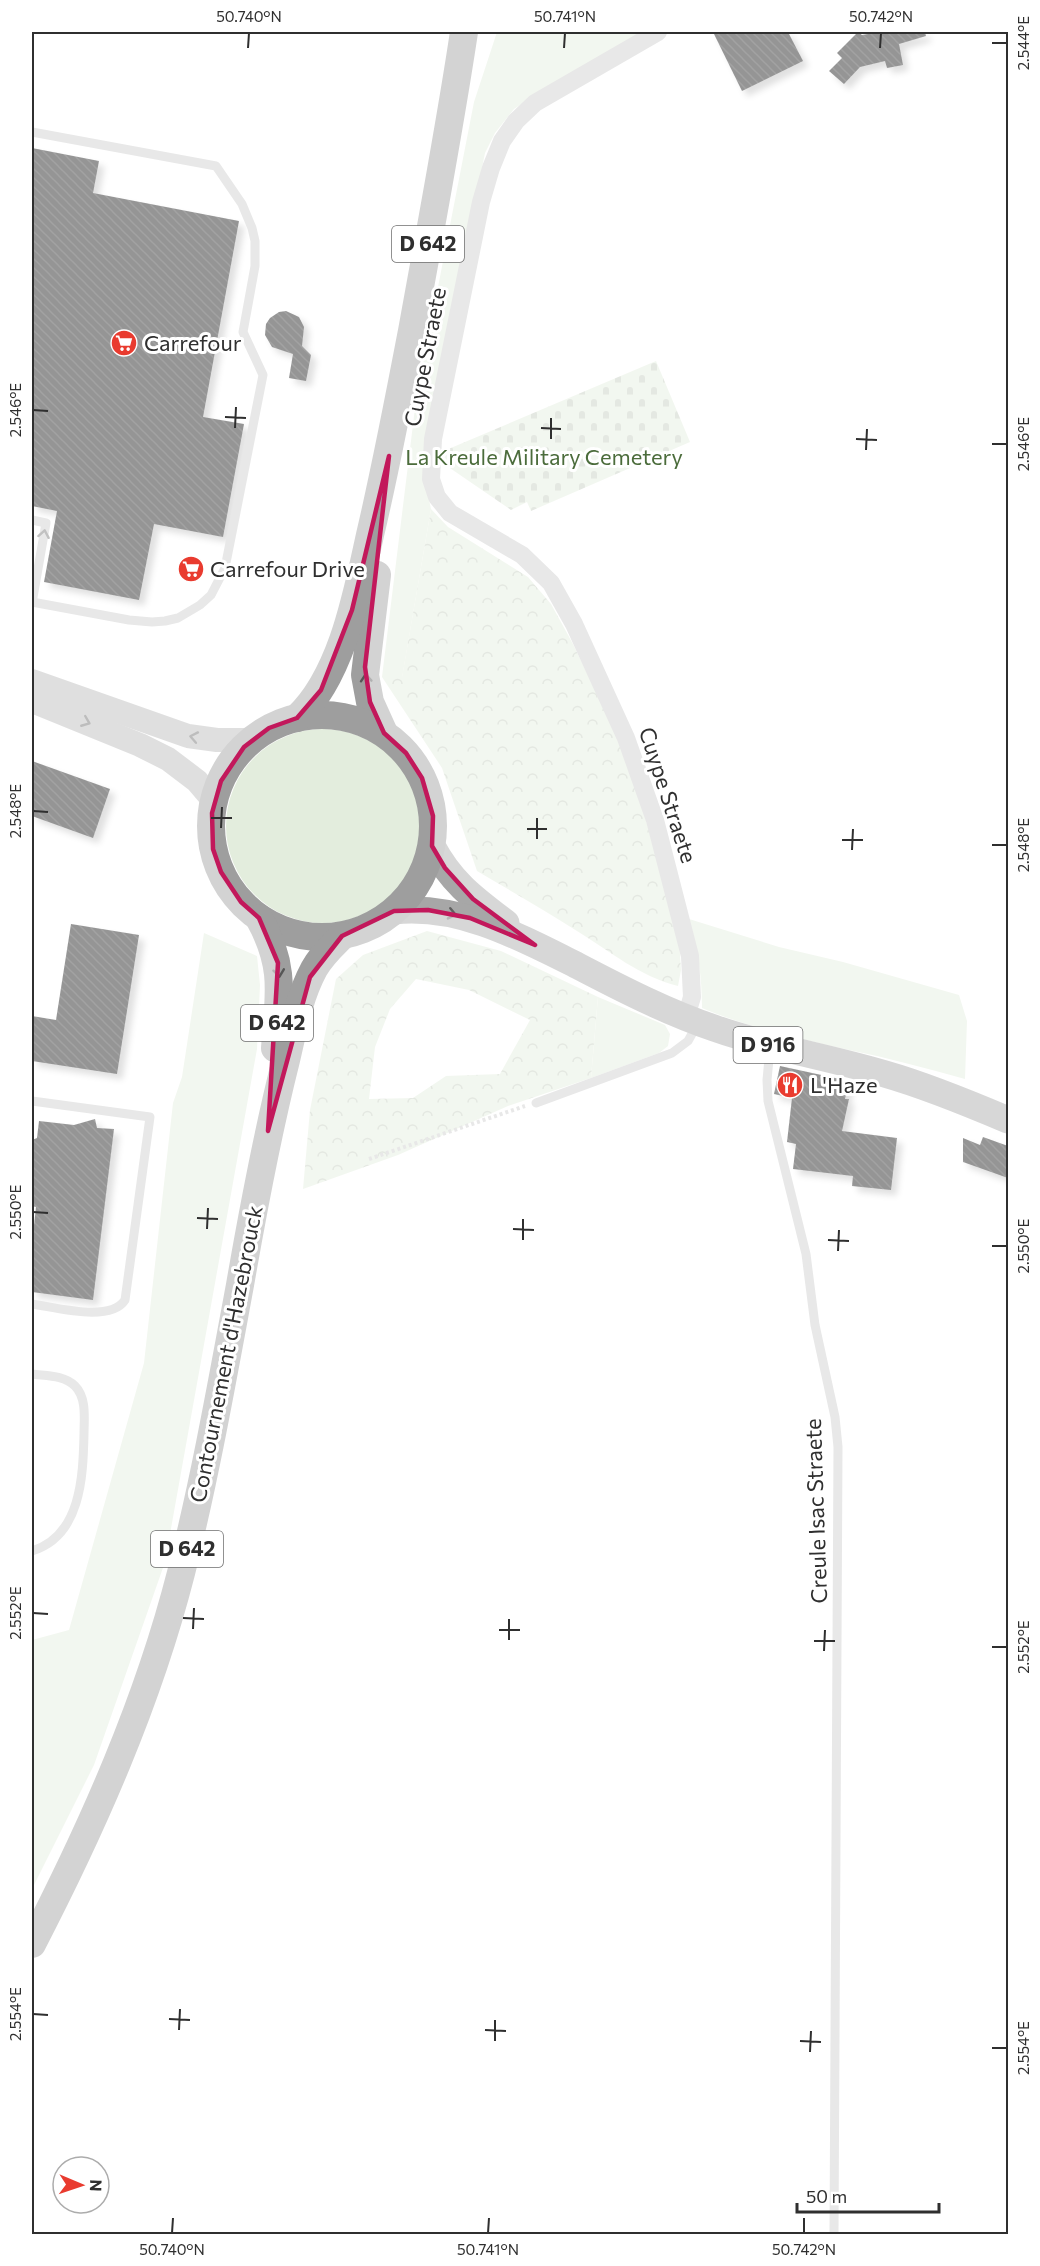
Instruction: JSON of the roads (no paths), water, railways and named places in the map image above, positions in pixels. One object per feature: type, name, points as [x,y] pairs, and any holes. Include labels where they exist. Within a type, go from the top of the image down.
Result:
[{"type":"highway","name":"D 642","points":[[297,718],[308,708],[321,690],[336,656],[357,592],[389,456],[464,32]]},
{"type":"highway","name":"D 642","points":[[384,733],[368,694],[365,667],[389,456]]},
{"type":"highway","points":[[327,715],[347,718],[384,733],[406,753],[422,778],[429,796],[433,816],[432,846],[426,867],[416,886],[394,911],[364,929],[342,936],[320,938],[298,935],[259,918],[233,893],[217,861],[211,825],[214,801],[231,763],[253,740],[269,728],[297,718],[327,715]]},
{"type":"highway","name":"Contournement d'Hazebrouck","points":[[259,918],[275,952],[280,984],[268,1131]]},
{"type":"highway","name":"Contournement d'Hazebrouck","points":[[32,1944],[116,1763],[167,1624],[206,1467],[268,1131],[295,1023],[310,977],[322,957],[342,936]]},
{"type":"main road","points":[[32,681],[188,736],[217,740],[253,740]]},
{"type":"main road","points":[[32,701],[161,755],[188,773],[214,801]]},
{"type":"main road","points":[[432,846],[445,868],[466,892],[536,945]]},
{"type":"main road","points":[[394,911],[449,912],[536,945]]},
{"type":"main road","name":"D 916","points":[[536,945],[692,1020],[770,1045],[886,1074],[1008,1120]]},
{"type":"street","name":"Cuype Straete","points":[[658,32],[535,103],[516,120],[502,141],[486,183],[476,222],[433,439],[430,468],[433,488],[444,507],[533,564],[551,583],[574,624],[634,757],[655,820],[690,956],[692,1020]]},
{"type":"lane","points":[[32,132],[216,166],[242,204],[255,241],[255,266],[243,332],[263,375],[230,553],[219,582],[211,595],[191,612],[178,618],[152,622],[117,618],[32,602],[46,523],[32,520]]},
{"type":"lane","points":[[536,1102],[672,1053],[688,1041],[692,1020]]},
{"type":"lane","name":"Creule Isac Straete","points":[[770,1045],[768,1101],[806,1254],[815,1325],[835,1417],[838,1447],[834,2235]]},
{"type":"lane","points":[[32,1101],[150,1117],[128,1293],[122,1304],[113,1310],[101,1312],[32,1304]]},
{"type":"lane","points":[[32,1374],[61,1378],[74,1385],[82,1398],[84,1418],[82,1474],[75,1508],[55,1538],[32,1551]]},
{"type":"place","name":"Carrefour","points":[[124,343]]},
{"type":"place","name":"Carrefour Drive","points":[[191,569]]},
{"type":"place","name":"L'Haze","points":[[790,1085]]},
{"type":"park label","name":"La Kreule Military Cemetery","points":[[544,457]]}]
